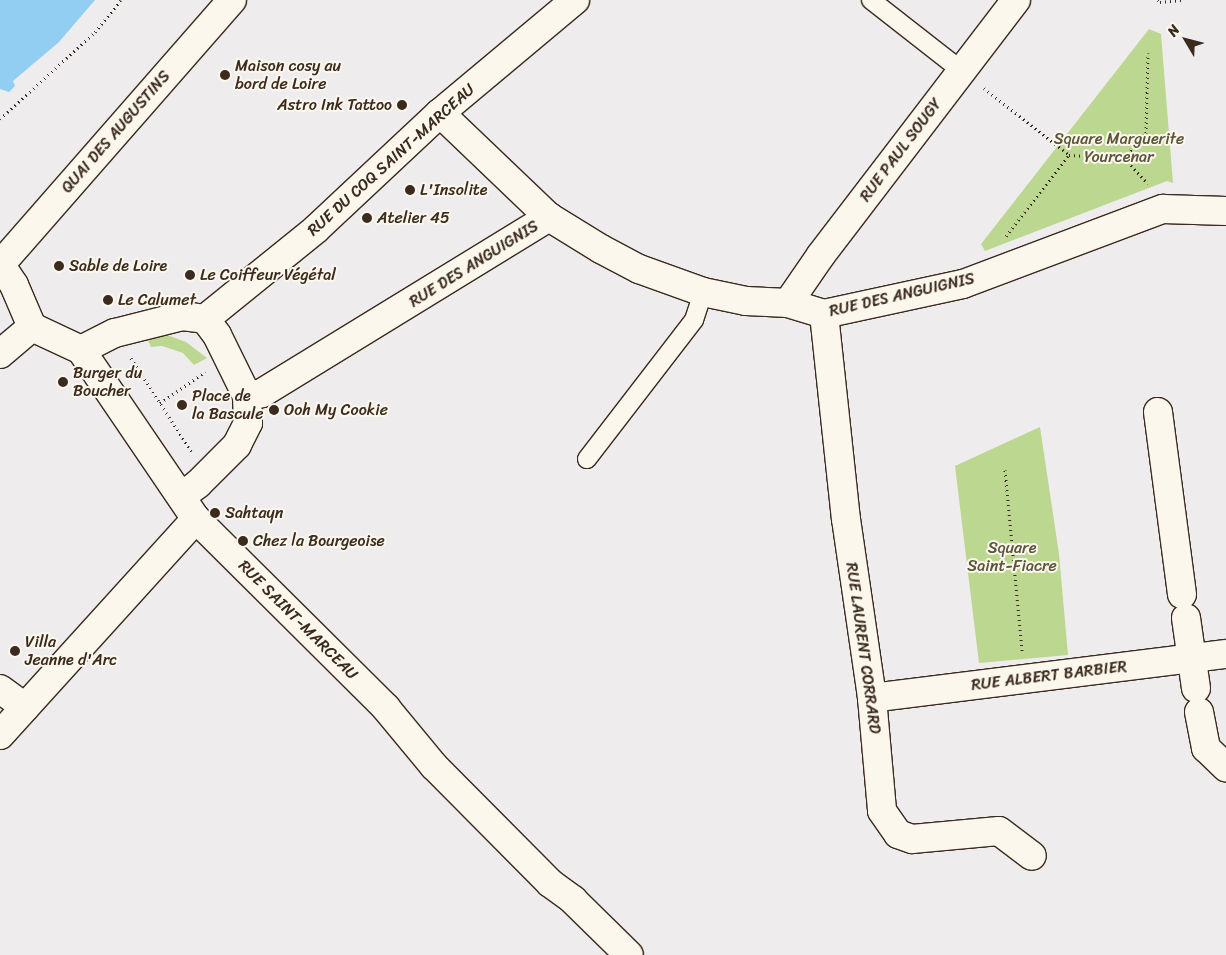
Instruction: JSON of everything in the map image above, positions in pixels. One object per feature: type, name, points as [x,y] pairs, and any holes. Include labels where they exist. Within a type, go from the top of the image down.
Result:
[{"type":"street","name":"QUAI DES AUGUSTINS","points":[[0,265],[232,0]]},
{"type":"street","name":"RUE DU COQ SAINT-MARCEAU","points":[[205,319],[316,228],[440,113],[575,0]]},
{"type":"street","name":"RUE PAUL SOUGY","points":[[788,303],[821,255],[1016,0]]},
{"type":"street","points":[[440,113],[549,217]]},
{"type":"street","name":"RUE DES ANGUIGNIS","points":[[247,396],[262,393],[549,217],[601,249],[639,269],[703,292],[746,300],[788,303],[824,314],[862,304],[918,295],[963,284],[1163,209],[1226,211]]},
{"type":"street","points":[[0,265],[14,285],[32,327],[81,350],[115,333],[182,316],[205,319],[217,335],[247,396],[248,423],[238,445],[198,484],[189,508],[0,735]]},
{"type":"street","name":"RUE LAURENT CORRARD","points":[[824,314],[846,519],[872,698],[882,811],[898,834],[912,839],[999,831],[1032,856]]},
{"type":"street","points":[[0,354],[32,327]]},
{"type":"street","name":"RUE SAINT-MARCEAU","points":[[81,350],[189,508],[386,708],[434,766],[537,869],[573,900],[629,955]]},
{"type":"street","points":[[1158,412],[1197,700],[1206,748],[1226,766]]},
{"type":"street","name":"RUE ALBERT BARBIER","points":[[872,698],[1192,660],[1226,654]]},
{"type":"street","points":[[0,689],[25,707]]},
{"type":"lane","points":[[871,0],[962,70]]},
{"type":"lane","points":[[587,459],[694,320],[703,292]]},
{"type":"path","points":[[0,119],[95,32],[121,0]]},
{"type":"path","points":[[1158,0],[1160,2],[1182,0]]},
{"type":"path","points":[[962,70],[1069,155],[1124,158],[1146,133],[1148,53]]},
{"type":"path","points":[[1007,269],[997,248],[1069,155]]},
{"type":"path","points":[[131,358],[192,454]]},
{"type":"path","points":[[160,404],[208,369]]},
{"type":"path","points":[[1005,470],[1024,679]]},
{"type":"green space","name":"Square Marguerite Yourcenar","points":[[1149,29],[1161,34],[1173,183],[1167,181],[985,251],[981,244]]},
{"type":"green space","points":[[167,335],[186,342],[207,358],[194,365],[183,353],[162,346],[151,347],[147,338]]},
{"type":"green space","name":"Square Saint-Fiacre","points":[[1040,427],[1059,554],[1068,655],[979,663],[955,466]]},
{"type":"water","points":[[0,0],[95,0],[59,42],[13,81],[15,86],[9,92],[0,89]]},
{"type":"place","name":"Maison cosy au bord de Loire","points":[[225,75]]},
{"type":"place","name":"Astro Ink Tattoo","points":[[402,105]]},
{"type":"place","name":"L'Insolite","points":[[410,190]]},
{"type":"place","name":"Atelier 45","points":[[367,218]]},
{"type":"place","name":"Sable de Loire","points":[[59,266]]},
{"type":"place","name":"Le Coiffeur Végétal","points":[[190,275]]},
{"type":"place","name":"Le Calumet","points":[[108,300]]},
{"type":"place","name":"Burger du Boucher","points":[[63,382]]},
{"type":"place","name":"Place de la Bascule","points":[[182,405]]},
{"type":"place","name":"Ooh My Cookie","points":[[274,410]]},
{"type":"place","name":"Sahtayn","points":[[215,513]]},
{"type":"place","name":"Chez la Bourgeoise","points":[[243,541]]},
{"type":"place","name":"Villa Jeanne d'Arc","points":[[15,651]]}]
